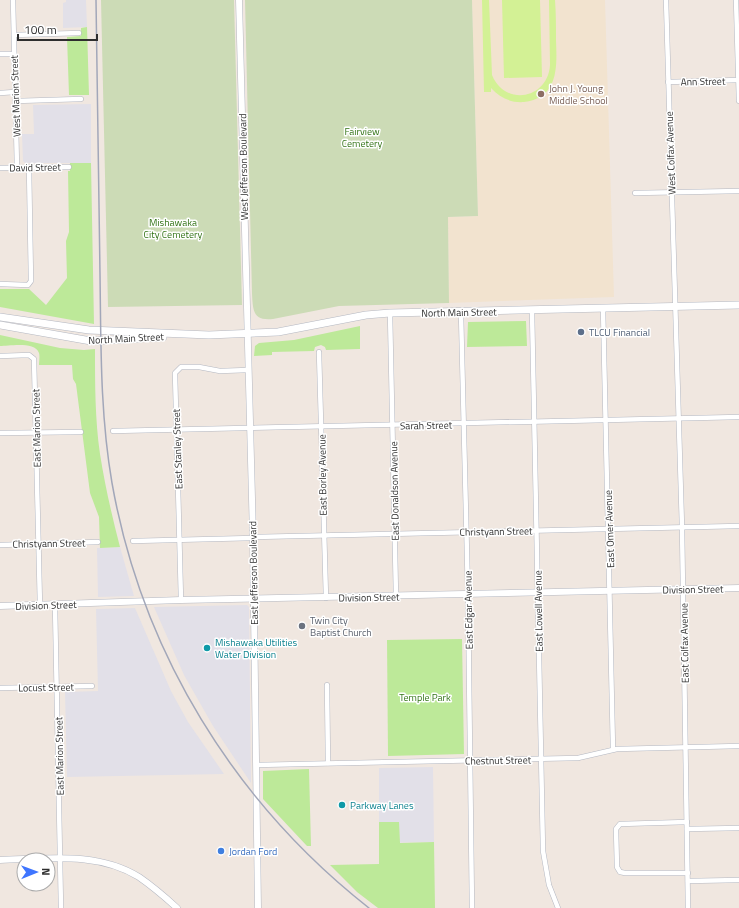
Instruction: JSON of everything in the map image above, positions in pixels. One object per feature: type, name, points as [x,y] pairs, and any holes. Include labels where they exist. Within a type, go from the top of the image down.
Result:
[{"type":"main road","name":"North Main Street","points":[[0,325],[91,341],[181,335],[247,334],[298,329],[366,315],[390,313],[532,311],[739,305]]},
{"type":"main road","name":"North Main Street","points":[[0,317],[89,330],[132,331],[181,335]]},
{"type":"street","name":"West Marion Street","points":[[13,0],[17,167]]},
{"type":"street","name":"West Jefferson Boulevard","points":[[239,0],[247,334]]},
{"type":"street","name":"West Colfax Avenue","points":[[666,0],[675,306]]},
{"type":"street","points":[[736,0],[739,101]]},
{"type":"street","points":[[14,34],[79,33]]},
{"type":"street","points":[[0,54],[14,54]]},
{"type":"street","name":"Ann Street","points":[[668,82],[739,80]]},
{"type":"street","points":[[0,93],[15,92]]},
{"type":"street","points":[[16,101],[81,99]]},
{"type":"street","name":"David Street","points":[[0,168],[69,166]]},
{"type":"street","points":[[0,284],[28,285],[31,281],[29,167]]},
{"type":"street","points":[[635,193],[739,191]]},
{"type":"street","name":"East Colfax Avenue","points":[[675,306],[682,527],[688,908]]},
{"type":"street","name":"East Omer Avenue","points":[[603,308],[613,749]]},
{"type":"street","name":"East Lowell Avenue","points":[[532,311],[543,860],[548,885],[558,908]]},
{"type":"street","name":"East Edgar Avenue","points":[[461,312],[468,595],[472,908]]},
{"type":"street","name":"East Donaldson Avenue","points":[[390,313],[396,596]]},
{"type":"street","name":"East Jefferson Boulevard","points":[[247,334],[253,538],[258,908]]},
{"type":"street","name":"East Borley Avenue","points":[[319,352],[323,535],[326,598]]},
{"type":"street","name":"East Marion Street","points":[[0,356],[29,355],[34,359],[40,606]]},
{"type":"street","name":"East Stanley Street","points":[[181,600],[177,370],[181,367],[199,367],[220,371],[248,370]]},
{"type":"street","name":"Sarah Street","points":[[114,431],[739,417]]},
{"type":"street","points":[[0,433],[81,432]]},
{"type":"street","name":"Christyann Street","points":[[133,541],[323,535],[739,526]]},
{"type":"street","name":"Christyann Street","points":[[0,545],[98,542]]},
{"type":"street","name":"Division Street","points":[[0,606],[40,606],[181,600],[739,588]]},
{"type":"street","name":"East Marion Street","points":[[55,605],[61,908]]},
{"type":"street","points":[[327,685],[328,763]]},
{"type":"street","name":"Locust Street","points":[[0,688],[92,686]]},
{"type":"street","name":"Chestnut Street","points":[[256,765],[586,758],[613,749],[739,746]]},
{"type":"street","points":[[687,822],[622,823],[618,824],[616,830],[617,867],[619,873],[688,873]]},
{"type":"street","points":[[687,829],[739,828]]},
{"type":"street","points":[[0,860],[61,858],[92,860],[120,868],[150,885],[177,908]]},
{"type":"street","points":[[688,881],[739,880]]},
{"type":"shaded area","points":[[66,0],[86,0],[87,27],[63,28],[63,3],[66,2]]},
{"type":"shaded area","name":"John J. Young Middle School","points":[[472,0],[605,0],[614,297],[449,303],[448,217],[478,216]]},
{"type":"shaded area","points":[[91,104],[91,163],[25,163],[23,161],[22,134],[34,134],[33,105]]},
{"type":"shaded area","points":[[120,547],[134,596],[98,597],[97,548]]},
{"type":"shaded area","points":[[247,605],[249,607],[251,783],[213,726],[184,675],[154,607]]},
{"type":"shaded area","points":[[135,608],[171,691],[188,722],[224,774],[67,777],[65,692],[98,691],[96,609]]},
{"type":"shaded area","points":[[433,767],[434,842],[379,843],[379,768]]},
{"type":"green space","name":"Mishawaka City Cemetery","points":[[101,0],[234,0],[242,305],[108,307]]},
{"type":"green space","name":"Fairview Cemetery","points":[[245,0],[472,0],[478,216],[448,217],[449,303],[339,306],[273,319],[261,318],[255,314],[252,294]]},
{"type":"green space","points":[[482,0],[489,0],[492,75],[498,85],[506,92],[516,95],[525,95],[534,92],[542,85],[547,77],[550,65],[549,0],[555,0],[556,70],[550,87],[544,94],[535,99],[524,102],[515,102],[498,95],[491,88],[491,92],[484,92]]},
{"type":"green space","points":[[502,0],[540,0],[542,77],[504,78]]},
{"type":"green space","points":[[87,27],[89,95],[69,95],[67,37],[81,36],[81,28]]},
{"type":"green space","points":[[70,163],[91,163],[94,324],[0,307],[0,289],[29,289],[46,305],[67,278],[66,241],[69,232],[68,171],[70,171]]},
{"type":"green space","points":[[526,321],[527,346],[467,347],[468,322]]},
{"type":"green space","points":[[360,326],[360,349],[326,350],[325,347],[321,345],[315,347],[314,351],[272,352],[272,355],[254,356],[255,346],[259,343],[294,340]]},
{"type":"green space","points":[[0,335],[60,348],[84,350],[95,349],[95,388],[98,441],[104,478],[120,547],[100,548],[99,517],[90,493],[76,384],[73,379],[72,365],[39,365],[39,353],[37,349],[15,345],[0,346]]},
{"type":"green space","name":"Temple Park","points":[[462,639],[464,754],[388,756],[387,640]]},
{"type":"green space","points":[[309,769],[311,846],[307,846],[263,799],[263,771]]},
{"type":"green space","points":[[379,822],[399,822],[400,843],[434,842],[435,908],[378,908],[357,892],[330,865],[379,864]]},
{"type":"railway","points":[[96,0],[103,405],[112,483],[126,545],[146,606],[171,664],[201,719],[236,772],[276,821],[320,866],[369,908]]},
{"type":"place","name":"John J. Young Middle School","points":[[541,94]]},
{"type":"place","name":"TLCU Financial","points":[[581,332]]},
{"type":"place","name":"Twin City Baptist Church","points":[[302,626]]},
{"type":"place","name":"Mishawaka Utilities Water Division","points":[[207,648]]},
{"type":"place","name":"Parkway Lanes","points":[[342,805]]},
{"type":"place","name":"Jordan Ford","points":[[221,851]]}]
